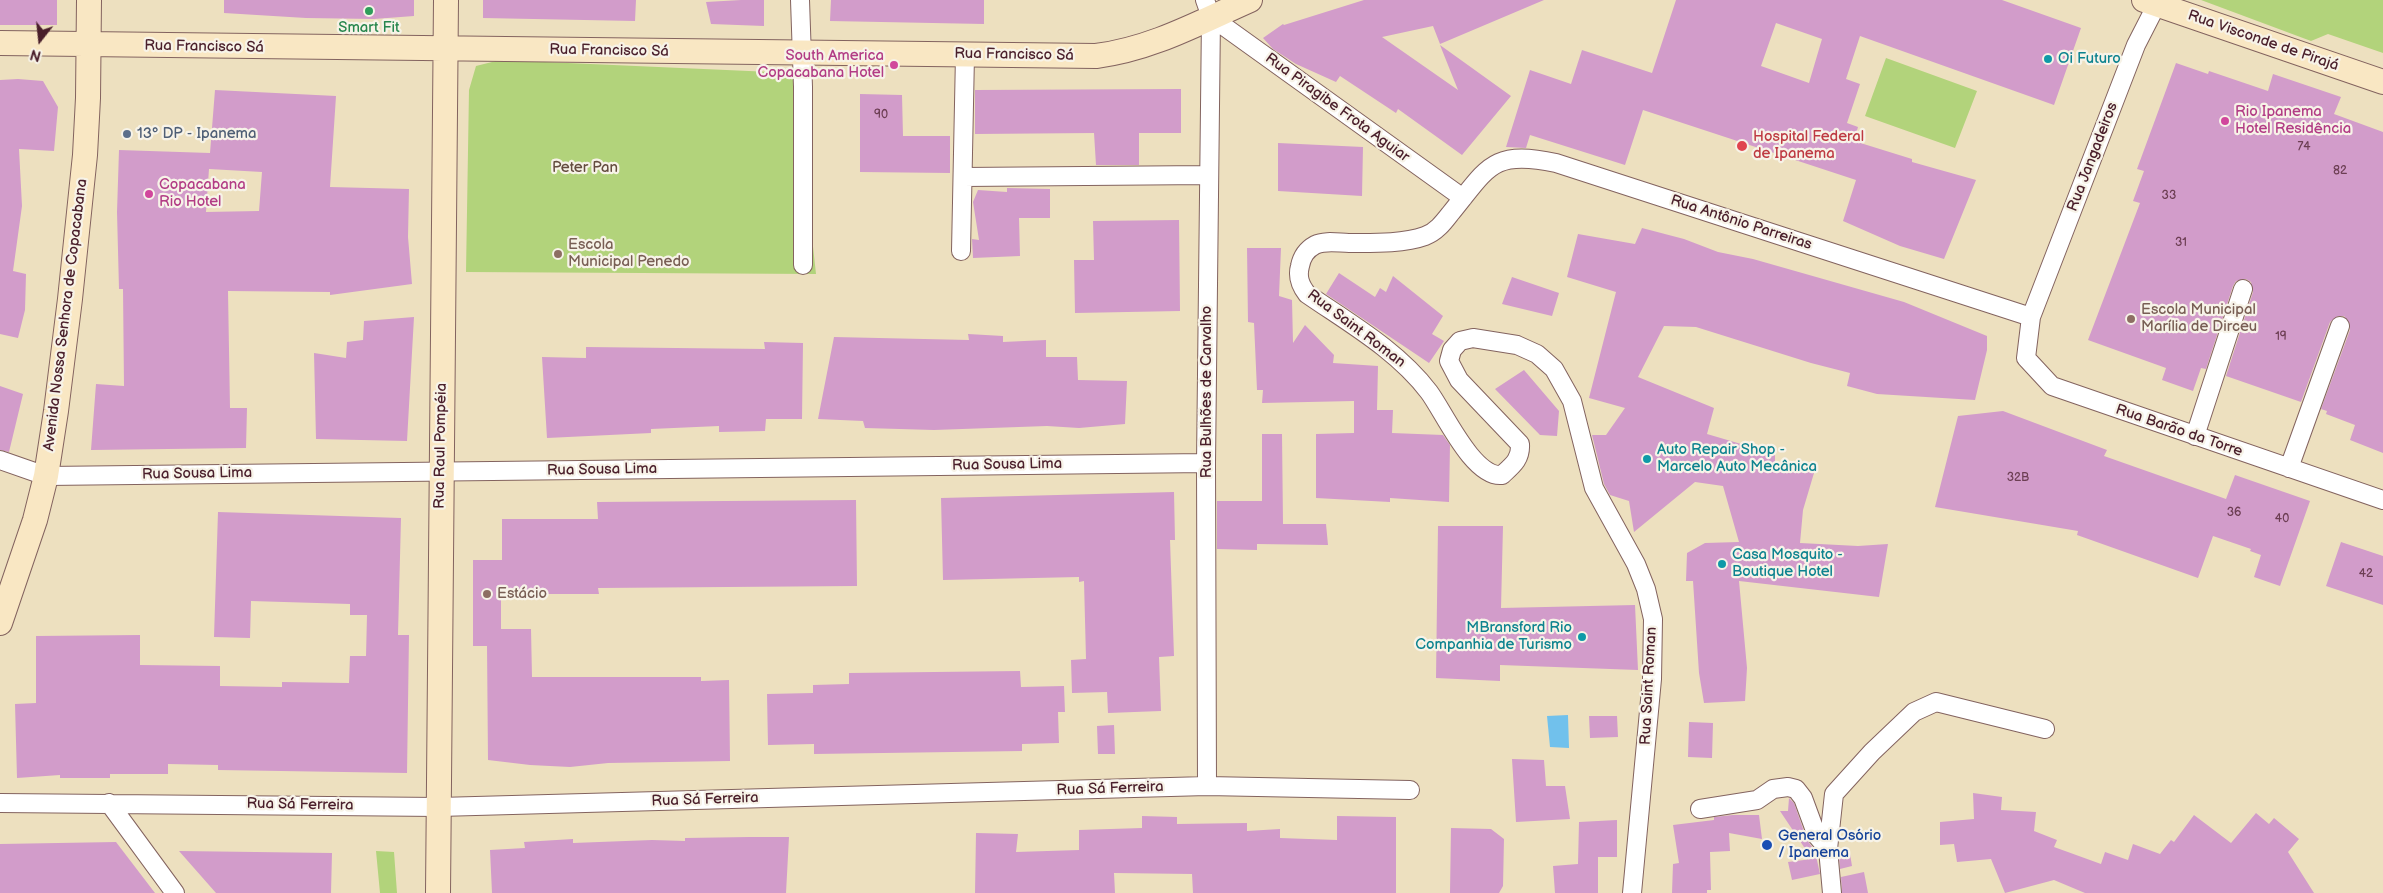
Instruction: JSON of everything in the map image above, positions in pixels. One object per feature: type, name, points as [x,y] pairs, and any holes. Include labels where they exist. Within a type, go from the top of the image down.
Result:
[{"type":"main road","name":"Avenida Nossa Senhora de Copacabana","points":[[0,623],[35,520],[46,476],[70,299],[84,165],[89,0]]},
{"type":"main road","name":"Rua Raul Pompéia","points":[[438,893],[446,0]]},
{"type":"main road","name":"Rua Francisco Sá","points":[[0,44],[1096,56],[1119,53],[1146,46],[1208,8],[1250,0]]},
{"type":"main road","name":"Rua Visconde de Pirajá","points":[[2153,1],[2383,82]]},
{"type":"street","points":[[800,0],[803,265]]},
{"type":"street","name":"Rua Jangadeiros","points":[[2030,316],[2153,1]]},
{"type":"street","name":"Rua Bulhões de Carvalho","points":[[1207,786],[1208,8]]},
{"type":"street","name":"Rua Piragibe Frota Aguiar","points":[[1208,8],[1463,198]]},
{"type":"street","points":[[961,251],[965,54]]},
{"type":"street","name":"Rua Antônio Parreiras","points":[[1463,198],[1488,168],[1501,160],[1517,158],[1542,160],[2030,316]]},
{"type":"street","points":[[963,177],[1208,175]]},
{"type":"street","name":"Rua Saint Roman","points":[[1463,198],[1439,228],[1426,236],[1410,240],[1316,245],[1303,255],[1299,272],[1300,285],[1307,294],[1380,345],[1407,367],[1429,392],[1473,460],[1494,475],[1502,475],[1514,465],[1521,454],[1520,444],[1459,380],[1448,361],[1452,350],[1460,341],[1472,338],[1517,345],[1537,354],[1554,370],[1572,401],[1594,488],[1636,564],[1646,589],[1653,619],[1652,680],[1632,893]]},
{"type":"street","points":[[2195,436],[2243,289]]},
{"type":"street","name":"Rua Barão da Torre","points":[[2030,316],[2026,358],[2052,386],[2383,500]]},
{"type":"street","points":[[2289,468],[2340,326]]},
{"type":"street","name":"Rua Sousa Lima","points":[[0,460],[46,476],[1206,462]]},
{"type":"street","points":[[1832,893],[1828,850],[1834,794],[1872,752],[1914,712],[1936,702],[2045,729]]},
{"type":"street","name":"Rua Sá Ferreira","points":[[0,803],[439,807],[1207,786],[1410,790]]},
{"type":"street","points":[[1700,809],[1757,800],[1773,788],[1788,786],[1796,789],[1802,798],[1818,836],[1828,850]]},
{"type":"street","points":[[109,803],[176,893]]},
{"type":"green space","points":[[2201,0],[2383,0],[2383,53],[2328,34],[2311,41]]},
{"type":"green space","points":[[1886,58],[1977,91],[1955,148],[1865,116]]},
{"type":"green space","name":"Peter Pan","points":[[500,60],[794,73],[816,274],[466,272],[469,90],[476,66]]},
{"type":"green space","points":[[376,851],[394,852],[397,893],[380,893]]},
{"type":"water","points":[[1568,715],[1569,748],[1550,747],[1547,716]]},
{"type":"building","points":[[0,0],[57,0],[57,25],[0,25]]},
{"type":"building","points":[[224,0],[414,0],[414,16],[374,19],[306,18],[224,13]]},
{"type":"building","points":[[483,0],[636,0],[635,21],[483,18]]},
{"type":"building","points":[[764,0],[764,26],[711,24],[706,2]]},
{"type":"building","points":[[831,0],[984,0],[984,24],[830,21]]},
{"type":"building","points":[[1364,0],[1544,0],[1440,44],[1433,26],[1382,37],[1458,90],[1440,45],[1511,96],[1462,155],[1398,109],[1396,113],[1340,76],[1336,82],[1296,64],[1273,49],[1263,38],[1283,24]]},
{"type":"building","points":[[1676,0],[2002,0],[2081,28],[2054,105],[1860,36],[1846,79],[1860,84],[1847,123],[1858,127],[1854,141],[1912,159],[1912,162],[1976,180],[1944,259],[1900,246],[1843,221],[1856,180],[1643,110],[1625,165],[1530,135],[1526,148],[1506,147],[1530,70],[1571,84],[1582,50],[1652,73]],"holes":[[[1776,23],[1822,39],[1809,83],[1761,66]]]},
{"type":"building","points":[[2176,63],[2208,74],[2209,71],[2268,91],[2273,74],[2341,97],[2334,114],[2383,132],[2383,453],[2350,440],[2355,425],[2326,414],[2327,411],[2321,409],[2350,330],[2350,324],[2344,316],[2338,316],[2330,322],[2301,402],[2226,376],[2253,292],[2251,282],[2246,279],[2236,281],[2233,286],[2206,369],[2201,368],[2193,391],[2162,380],[2166,368],[2088,340],[2140,203],[2133,201],[2144,171],[2137,169]]},
{"type":"building","points":[[0,80],[43,81],[58,107],[54,151],[19,149],[22,206],[13,271],[26,274],[25,310],[18,338],[0,334]]},
{"type":"building","points":[[1181,89],[1181,133],[1139,133],[1139,165],[1096,165],[1094,133],[975,134],[975,90]]},
{"type":"building","points":[[215,90],[336,96],[330,187],[409,189],[408,237],[412,284],[330,295],[330,292],[228,291],[230,408],[247,408],[246,448],[91,450],[96,384],[124,386],[123,289],[119,289],[117,212],[119,150],[210,153]],"holes":[[[209,169],[262,172],[259,211],[206,212]]]},
{"type":"building","points":[[860,94],[902,95],[903,136],[950,136],[950,173],[860,172]]},
{"type":"building","points":[[1278,143],[1363,147],[1362,196],[1278,191]]},
{"type":"building","points":[[1007,188],[1050,189],[1050,218],[1019,218],[1020,256],[973,258],[972,239],[979,240],[973,202],[978,190],[1007,192]]},
{"type":"building","points":[[1179,220],[1180,311],[1075,313],[1074,260],[1094,260],[1093,221]]},
{"type":"building","points":[[1642,228],[1684,239],[1718,252],[1753,259],[1904,302],[1987,336],[1987,350],[1975,400],[1877,394],[1847,386],[1850,373],[1811,363],[1696,327],[1664,326],[1638,377],[1714,408],[1707,434],[1775,454],[1775,465],[1814,473],[1803,510],[1800,543],[1858,546],[1888,544],[1879,597],[1739,581],[1747,668],[1745,701],[1704,703],[1699,673],[1693,581],[1686,581],[1687,553],[1705,543],[1739,542],[1723,486],[1695,482],[1634,532],[1629,501],[1610,495],[1604,484],[1592,435],[1606,435],[1625,408],[1589,398],[1616,292],[1567,277],[1578,234],[1635,244]]},
{"type":"building","points":[[1247,248],[1281,248],[1279,296],[1292,300],[1293,343],[1305,325],[1334,355],[1333,363],[1378,366],[1377,410],[1393,410],[1392,433],[1443,435],[1450,445],[1449,502],[1390,498],[1390,502],[1316,498],[1316,434],[1354,433],[1354,401],[1262,403],[1263,390],[1257,390],[1254,323],[1248,322]]},
{"type":"building","points":[[1339,273],[1375,297],[1380,288],[1386,292],[1393,276],[1443,316],[1432,334],[1444,341],[1429,363],[1326,294]]},
{"type":"building","points":[[1512,277],[1559,293],[1552,316],[1502,304]]},
{"type":"building","points":[[414,317],[407,441],[316,439],[314,353],[346,358],[347,342],[363,340],[364,321]]},
{"type":"building","points":[[968,334],[1003,336],[1003,342],[1046,340],[1046,357],[1077,357],[1078,380],[1127,381],[1125,424],[1079,428],[1047,426],[934,430],[865,428],[863,421],[818,419],[834,337],[969,340]]},
{"type":"building","points":[[764,342],[803,343],[802,419],[766,419],[765,431],[719,432],[719,426],[651,429],[651,433],[547,438],[542,357],[586,358],[586,347],[765,349]]},
{"type":"building","points":[[1524,370],[1559,411],[1557,436],[1540,435],[1495,389]]},
{"type":"building","points":[[0,386],[23,394],[9,452],[0,450]]},
{"type":"building","points":[[2003,411],[2107,450],[2104,456],[2226,499],[2235,475],[2310,501],[2280,586],[2254,577],[2261,555],[2250,551],[2251,549],[2213,536],[2198,578],[2077,535],[2078,531],[1935,507],[1958,416]]},
{"type":"building","points":[[1262,434],[1282,434],[1283,524],[1326,524],[1328,545],[1257,544],[1257,550],[1217,549],[1217,501],[1262,501]]},
{"type":"building","points":[[1174,492],[1175,540],[1170,540],[1174,656],[1159,657],[1161,711],[1108,713],[1107,692],[1072,693],[1071,660],[1086,659],[1084,581],[1079,582],[1079,577],[943,580],[941,498]]},
{"type":"building","points":[[856,500],[857,586],[598,588],[599,594],[501,594],[501,629],[531,629],[532,677],[701,677],[701,681],[729,680],[730,761],[608,763],[570,767],[488,760],[487,646],[473,646],[473,560],[502,560],[502,519],[598,519],[597,502]]},
{"type":"building","points":[[218,512],[401,518],[398,635],[409,635],[407,773],[218,770],[218,765],[168,764],[168,774],[110,774],[110,778],[60,778],[60,775],[17,778],[15,704],[36,703],[36,636],[140,635],[140,665],[220,666],[220,686],[282,687],[282,682],[349,683],[350,656],[366,656],[367,615],[350,615],[350,604],[251,601],[250,638],[214,637]]},
{"type":"building","points":[[1438,526],[1503,526],[1501,608],[1635,605],[1638,670],[1500,665],[1500,681],[1436,678]]},
{"type":"building","points":[[2341,542],[2383,556],[2383,605],[2326,586]]},
{"type":"building","points":[[1020,671],[1021,687],[1064,686],[1065,712],[1058,712],[1059,743],[1022,744],[1022,751],[814,754],[814,744],[768,745],[767,694],[813,693],[813,685],[849,684],[849,673]]},
{"type":"building","points":[[1589,716],[1617,716],[1618,737],[1590,738]]},
{"type":"building","points":[[1689,722],[1713,723],[1712,758],[1688,757]]},
{"type":"building","points":[[1114,725],[1115,754],[1098,754],[1097,726]]},
{"type":"building","points":[[1512,759],[1544,760],[1546,786],[1565,786],[1570,819],[1516,822]]},
{"type":"building","points":[[1973,793],[2002,797],[2001,810],[2036,812],[2034,831],[2057,840],[2054,847],[2101,864],[2105,852],[2128,860],[2133,844],[2160,854],[2171,840],[2174,842],[2194,815],[2231,843],[2256,813],[2269,824],[2274,818],[2299,839],[2288,852],[2314,893],[2085,893],[2054,880],[2005,893],[1991,859],[1957,862],[1954,844],[1940,845],[1940,822],[1974,819]]},
{"type":"building","points":[[1789,798],[1794,803],[1807,840],[1815,851],[1820,874],[1792,880],[1788,862],[1812,859],[1780,811],[1788,811]]},
{"type":"building","points":[[1759,815],[1762,839],[1729,833],[1730,851],[1710,852],[1711,890],[1707,890],[1707,893],[1672,893],[1673,864],[1679,863],[1673,825],[1714,820],[1714,817]]},
{"type":"building","points":[[1142,816],[1177,817],[1177,824],[1247,823],[1247,831],[1280,829],[1280,838],[1337,840],[1337,816],[1396,817],[1396,893],[1193,893],[1192,874],[1114,873],[1115,893],[975,893],[976,833],[1018,834],[1016,852],[1079,850],[1079,830],[1142,828]]},
{"type":"building","points":[[1617,820],[1617,857],[1598,857],[1598,893],[1555,893],[1553,866],[1578,864],[1579,822]]},
{"type":"building","points":[[1451,828],[1491,829],[1504,839],[1503,886],[1499,893],[1450,893]]},
{"type":"building","points":[[789,837],[786,893],[492,893],[490,850],[525,848],[524,842],[573,839],[573,843],[652,840],[685,841],[685,838]]},
{"type":"building","points":[[116,842],[155,893],[0,893],[0,844]]},
{"type":"building","points":[[179,851],[332,853],[331,893],[216,893]]},
{"type":"building","points":[[1850,854],[1852,866],[1840,869],[1839,856]]},
{"type":"building","points":[[1864,872],[1868,893],[1842,893],[1841,877]]},
{"type":"place","name":"Smart Fit","points":[[369,11]]},
{"type":"place","name":"Oi Futuro","points":[[2048,59]]},
{"type":"place","name":"South America Copacabana Hotel","points":[[894,65]]},
{"type":"place","name":"Rio Ipanema Hotel Residência","points":[[2225,121]]},
{"type":"place","name":"13º DP - Ipanema","points":[[127,134]]},
{"type":"place","name":"Hospital Federal de Ipanema","points":[[1742,146]]},
{"type":"place","name":"Copacabana Rio Hotel","points":[[149,194]]},
{"type":"place","name":"Escola Municipal Penedo","points":[[558,254]]},
{"type":"place","name":"Escola Municipal Marília de Dirceu","points":[[2131,319]]},
{"type":"place","name":"Auto Repair Shop - Marcelo Auto Mecânica","points":[[1647,459]]},
{"type":"place","name":"Casa Mosquito - Boutique Hotel","points":[[1722,564]]},
{"type":"place","name":"Estácio","points":[[487,594]]},
{"type":"place","name":"MBransford Rio Companhia de Turismo","points":[[1582,637]]},
{"type":"place","name":"General Osório / Ipanema","points":[[1767,845]]}]
